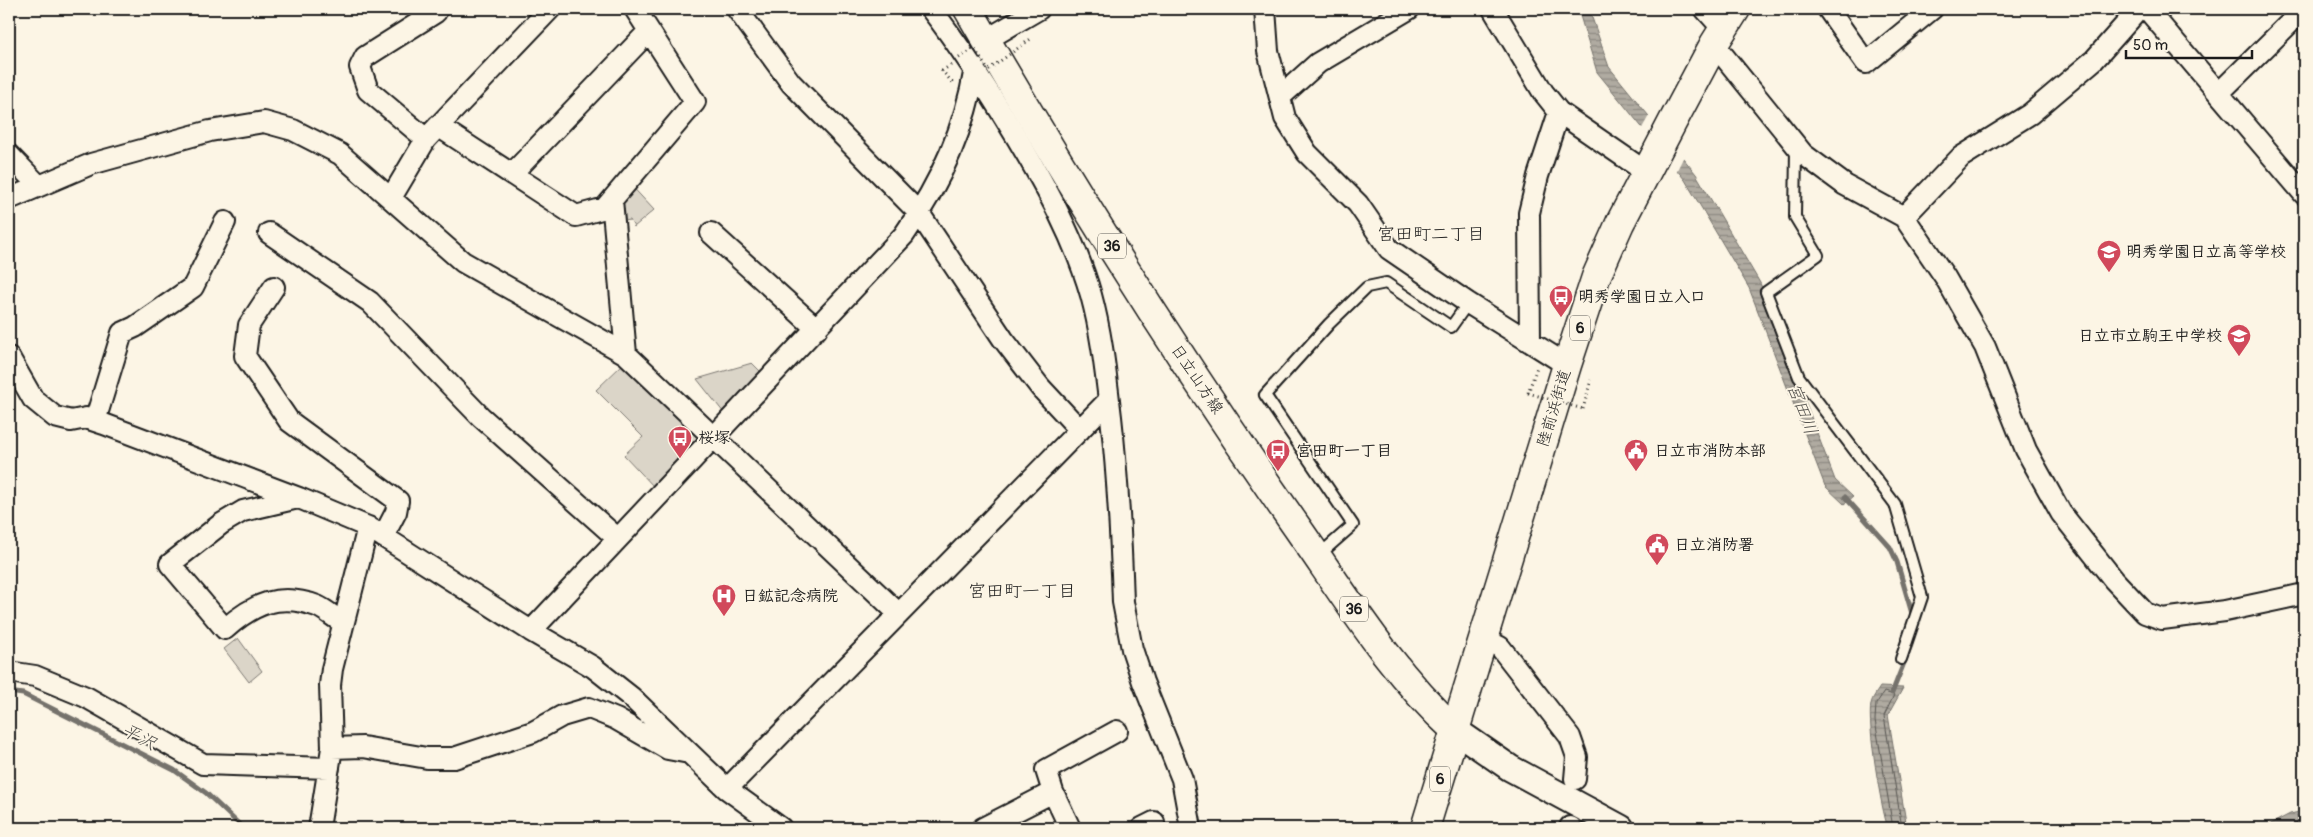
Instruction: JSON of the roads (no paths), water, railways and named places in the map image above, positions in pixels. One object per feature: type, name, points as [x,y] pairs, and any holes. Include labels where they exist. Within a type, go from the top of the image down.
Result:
[{"type":"main road","name":"日立山方線","points":[[968,9],[1148,305],[1371,633],[1416,692],[1454,730]]},
{"type":"main road","name":"陸前浜街道","points":[[1425,828],[1567,365],[1596,277],[1672,122],[1725,27]]},
{"type":"street","points":[[437,9],[436,12],[365,57],[360,67],[368,90],[432,132],[512,174],[576,216],[605,208],[695,102],[635,9]]},
{"type":"street","points":[[391,198],[432,132],[550,9]]},
{"type":"street","points":[[737,9],[791,83],[919,213],[1003,339],[1040,387],[1080,430]]},
{"type":"street","points":[[931,9],[974,66],[1039,175],[1065,226],[1090,292],[1104,351],[1117,471],[1123,602],[1126,623],[1143,682],[1182,780],[1191,828]]},
{"type":"street","points":[[986,40],[1039,9]]},
{"type":"street","points":[[1265,9],[1268,51],[1285,118],[1307,153],[1358,204],[1389,249],[1468,303],[1567,365]]},
{"type":"street","points":[[1280,97],[1318,63],[1409,9]]},
{"type":"street","points":[[1493,9],[1543,92],[1559,112],[1649,167]]},
{"type":"street","points":[[1704,9],[1725,27],[1796,146],[1803,154],[1845,185],[1904,217],[1945,277],[1985,347],[2026,450],[2061,513],[2114,580],[2145,613],[2162,619],[2225,611],[2304,594]]},
{"type":"street","points":[[1828,9],[1866,63],[1932,9]]},
{"type":"street","points":[[1904,217],[1961,158],[2030,114],[2094,60],[2139,9]]},
{"type":"street","points":[[2147,9],[2220,92],[2304,194]]},
{"type":"street","points":[[2220,92],[2304,9]]},
{"type":"street","points":[[512,174],[649,31]]},
{"type":"street","points":[[531,631],[904,235],[942,173],[963,122],[969,100],[974,66]]},
{"type":"street","points":[[1530,341],[1529,213],[1538,176],[1559,112]]},
{"type":"street","points":[[9,199],[91,164],[210,131],[264,122],[293,130],[340,154],[463,262],[626,354],[899,614]]},
{"type":"street","points":[[9,155],[39,186]]},
{"type":"street","points":[[612,200],[626,354]]},
{"type":"street","points":[[95,421],[122,333],[135,327],[193,287],[226,222]]},
{"type":"street","points":[[268,233],[370,302],[481,417],[617,538]]},
{"type":"street","points":[[711,233],[817,329]]},
{"type":"street","points":[[274,287],[249,325],[245,356],[289,422],[398,501],[396,512],[375,532],[335,651],[330,685],[332,748],[319,828]]},
{"type":"street","points":[[9,357],[33,400],[56,417],[71,421],[86,418],[95,421],[298,498],[375,532],[531,631],[593,667],[631,697],[726,789],[781,828]]},
{"type":"street","points":[[726,789],[1109,400]]},
{"type":"street","points":[[298,498],[243,511],[221,524],[170,564],[225,630],[244,612],[267,602],[293,600],[318,607],[343,623]]},
{"type":"street","points":[[1484,639],[1500,647],[1570,737],[1577,757],[1575,779]]},
{"type":"street","points":[[9,672],[35,676],[86,697],[203,764],[329,768]]},
{"type":"street","points":[[332,748],[363,747],[426,758],[454,758],[533,732],[562,716],[589,708],[616,719],[668,749],[689,753]]},
{"type":"street","points":[[1454,730],[1510,768],[1621,828]]},
{"type":"street","points":[[1070,828],[1053,792],[1046,770],[1117,731]]},
{"type":"street","points":[[983,828],[1053,792]]},
{"type":"lane","points":[[1796,146],[1795,217],[1818,254],[1766,292],[1799,377],[1895,504],[1922,597],[1901,659]]},
{"type":"lane","points":[[1318,556],[1353,525],[1265,395],[1329,324],[1367,287],[1386,283],[1451,328],[1468,303]]},
{"type":"water","points":[[1578,9],[1589,9],[1609,67],[1696,174],[1760,283],[1835,480],[1853,497],[1844,504],[1825,486],[1749,288],[1685,180],[1597,72]]},
{"type":"water","points":[[1880,687],[1903,688],[1888,715],[1907,828],[1888,828],[1882,803],[1875,766],[1870,714],[1873,697]]},
{"type":"water","points":[[2304,811],[2304,828],[2263,828],[2290,814]]},
{"type":"waterway","name":"宮田川","points":[[1845,497],[1890,547],[1897,562],[1913,617]]},
{"type":"waterway","name":"宮田川","points":[[1892,693],[1911,645]]},
{"type":"waterway","name":"平沢","points":[[9,692],[23,694],[174,770],[206,793],[243,828]]},
{"type":"place","name":"明秀学園日立高等学校","points":[[2109,273]]},
{"type":"place","name":"明秀学園日立入口","points":[[1561,318]]},
{"type":"place","name":"日立市立駒王中学校","points":[[2239,357]]},
{"type":"place","name":"桜塚","points":[[680,459]]},
{"type":"place","name":"宮田町一丁目","points":[[1278,472]]},
{"type":"place","name":"日立市消防本部","points":[[1636,472]]},
{"type":"place","name":"日立消防署","points":[[1657,566]]},
{"type":"place","name":"日鉱記念病院","points":[[724,617]]},
{"type":"district","name":"宮田町二丁目","points":[[1431,234]]},
{"type":"district","name":"宮田町一丁目","points":[[1022,591]]}]
